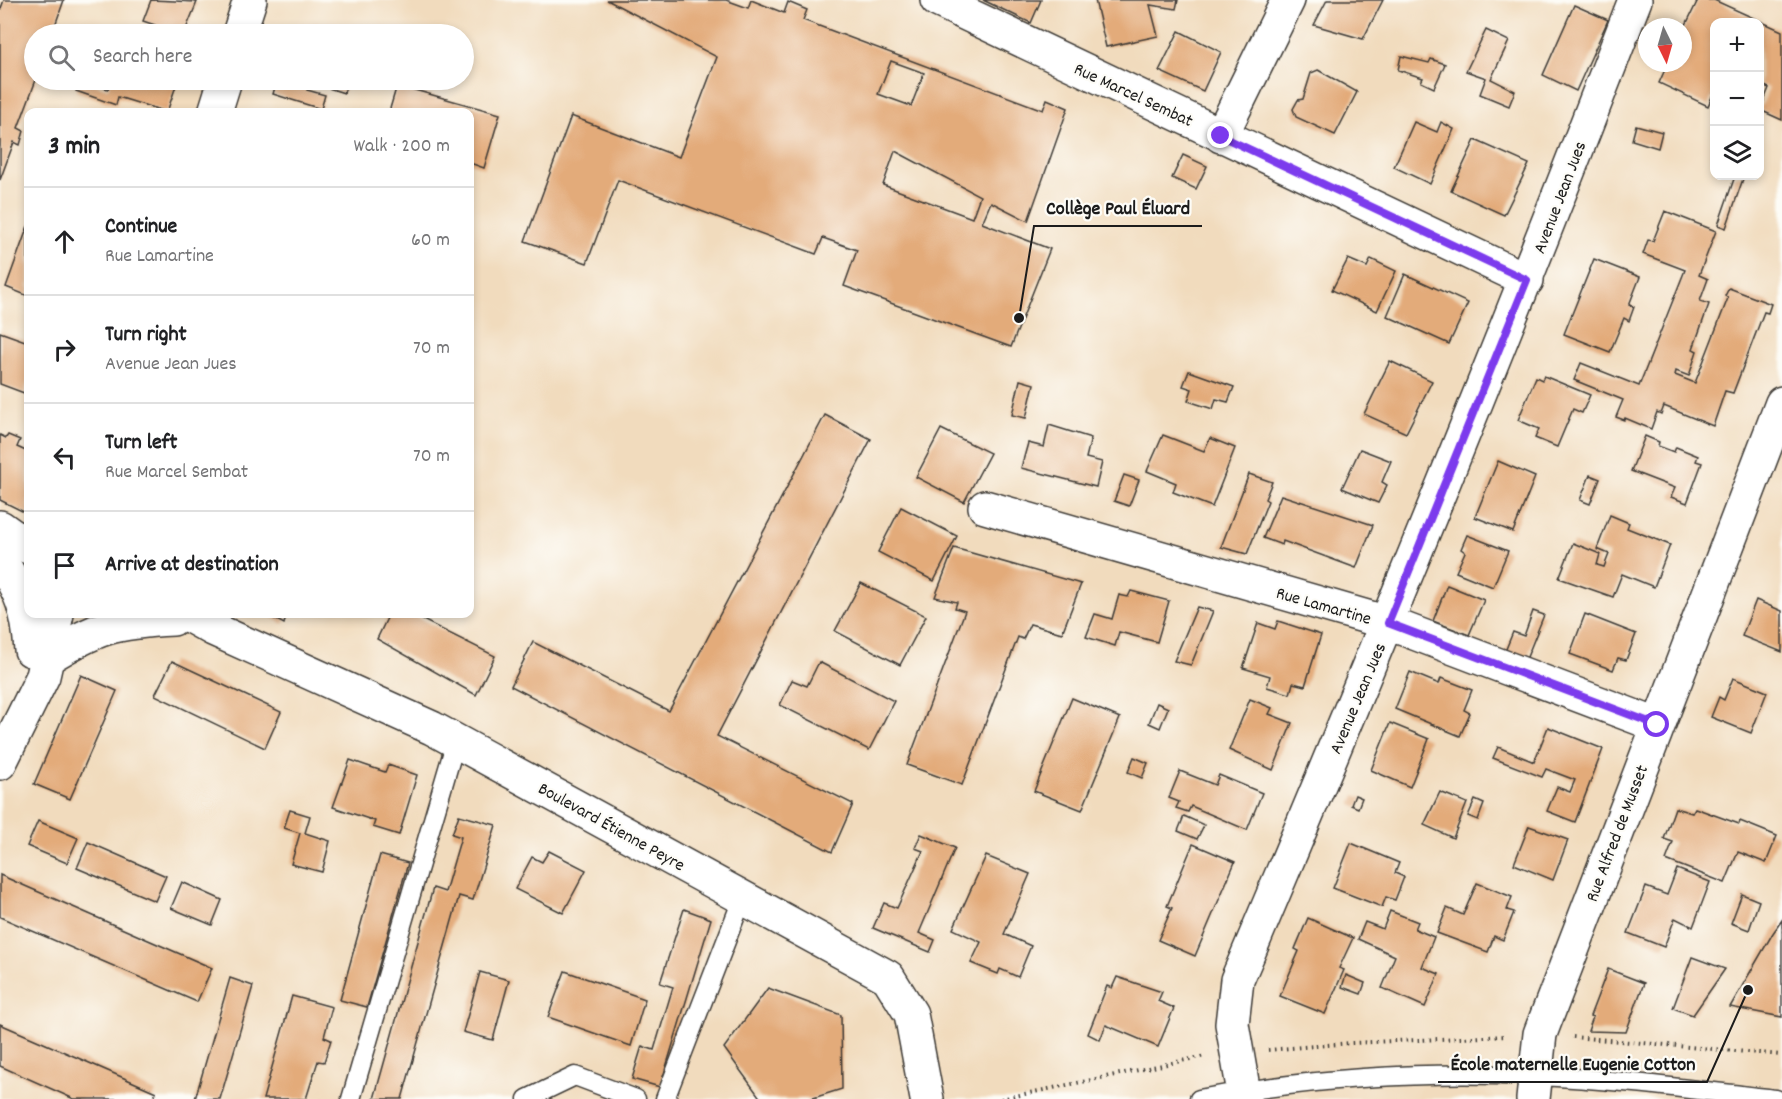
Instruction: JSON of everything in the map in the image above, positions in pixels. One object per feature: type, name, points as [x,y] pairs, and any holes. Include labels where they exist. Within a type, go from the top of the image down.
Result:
[{"type":"street","points":[[242,24],[250,0]]},
{"type":"street","name":"Rue Marcel Sembat","points":[[937,0],[1527,280]]},
{"type":"street","points":[[1221,136],[1288,0]]},
{"type":"street","name":"Avenue Jean Jues","points":[[1244,1095],[1232,1024],[1237,980],[1388,623],[1527,280],[1635,0]]},
{"type":"street","points":[[216,108],[222,90]]},
{"type":"street","name":"Rue Alfred de Musset","points":[[1534,1087],[1540,1034],[1782,403]]},
{"type":"street","name":"Rue Lamartine","points":[[985,507],[1388,623],[1657,725]]},
{"type":"street","points":[[0,527],[24,544]]},
{"type":"street","points":[[0,547],[24,556]]},
{"type":"street","points":[[0,560],[19,589],[24,609]]},
{"type":"street","points":[[26,618],[39,654]]},
{"type":"street","points":[[0,763],[38,687],[39,654],[47,618]]},
{"type":"street","points":[[39,654],[55,618]]},
{"type":"street","points":[[0,743],[22,669],[39,654],[94,630],[126,621],[181,619]]},
{"type":"street","name":"Boulevard Étienne Peyre","points":[[181,619],[456,741],[888,976],[911,1014],[927,1099]]},
{"type":"lane","points":[[351,1099],[456,741]]},
{"type":"lane","points":[[665,1099],[743,897]]},
{"type":"lane","points":[[527,1099],[574,1076],[636,1099]]},
{"type":"lane","points":[[1199,1099],[1412,1076],[1534,1087],[1776,1099]]},
{"type":"path","points":[[1001,1099],[1209,1056]]},
{"type":"building","points":[[4,0],[64,0],[56,24],[24,24],[24,90],[32,90],[18,128],[24,131],[20,145],[14,142],[0,180],[0,11]]},
{"type":"building","points":[[151,0],[197,2],[188,24],[152,24],[143,21]]},
{"type":"building","points":[[607,0],[726,0],[748,8],[751,0],[784,13],[788,2],[807,10],[803,20],[1043,110],[1047,99],[1068,108],[1028,221],[991,202],[982,223],[1050,249],[1011,347],[844,286],[857,250],[823,238],[816,254],[618,180],[587,263],[525,241],[571,116],[679,157],[717,57]],"holes":[[[891,61],[924,73],[911,106],[878,94]],[[895,151],[980,196],[972,218],[883,185]]]},
{"type":"building","points":[[983,0],[1041,0],[1031,23]]},
{"type":"building","points":[[1095,0],[1178,0],[1176,9],[1150,5],[1158,36],[1106,47]]},
{"type":"building","points":[[1327,0],[1383,0],[1363,39],[1314,25]]},
{"type":"building","points":[[1698,0],[1714,0],[1753,18],[1710,18],[1710,101],[1708,106],[1659,83],[1664,72],[1692,72],[1692,18],[1689,18]]},
{"type":"building","points":[[1574,5],[1608,20],[1576,91],[1543,75]]},
{"type":"building","points":[[1764,23],[1782,31],[1782,120],[1764,112],[1764,100],[1769,88],[1764,86]]},
{"type":"building","points":[[1486,30],[1509,41],[1491,79],[1515,91],[1509,106],[1480,94],[1486,78],[1466,71]]},
{"type":"building","points":[[1179,31],[1221,52],[1203,91],[1159,71]]},
{"type":"building","points":[[1401,56],[1429,63],[1431,59],[1445,64],[1434,88],[1421,82],[1423,78],[1398,70]]},
{"type":"building","points":[[1318,70],[1357,92],[1335,135],[1296,117],[1293,109],[1298,100],[1303,99],[1311,73]]},
{"type":"building","points":[[175,90],[168,108],[154,108],[118,97],[116,105],[76,91]]},
{"type":"building","points":[[274,90],[307,90],[325,95],[321,108],[318,108],[273,94]]},
{"type":"building","points":[[396,90],[415,90],[500,114],[484,168],[474,164],[474,108],[390,108]]},
{"type":"building","points":[[1414,122],[1437,132],[1441,122],[1454,129],[1430,184],[1394,167]]},
{"type":"building","points":[[1636,125],[1662,132],[1658,148],[1632,140]]},
{"type":"building","points":[[1475,140],[1529,164],[1504,215],[1451,191]]},
{"type":"building","points":[[1183,155],[1207,166],[1196,189],[1172,178]]},
{"type":"building","points":[[1734,180],[1743,180],[1726,228],[1718,225]]},
{"type":"building","points":[[1665,211],[1716,231],[1699,275],[1708,279],[1700,301],[1709,304],[1693,349],[1697,351],[1689,376],[1676,371],[1675,375],[1695,383],[1728,298],[1725,296],[1729,288],[1771,304],[1768,313],[1764,312],[1733,393],[1725,391],[1713,426],[1664,406],[1661,414],[1657,412],[1651,429],[1625,418],[1624,420],[1616,417],[1623,400],[1574,380],[1581,363],[1639,386],[1685,270],[1643,254],[1648,240],[1653,241]]},
{"type":"building","points":[[24,237],[24,294],[6,287]]},
{"type":"building","points":[[1348,259],[1367,267],[1371,259],[1396,271],[1377,311],[1332,290]]},
{"type":"building","points":[[1594,259],[1640,277],[1629,305],[1634,307],[1629,321],[1624,318],[1610,352],[1564,334]]},
{"type":"building","points":[[1405,274],[1468,303],[1449,344],[1387,316]]},
{"type":"building","points":[[0,332],[24,341],[24,393],[0,384]]},
{"type":"building","points":[[1390,361],[1432,381],[1406,433],[1364,414]]},
{"type":"building","points":[[1189,371],[1234,387],[1228,402],[1216,399],[1213,409],[1188,401],[1192,389],[1183,386]]},
{"type":"building","points":[[1544,376],[1590,395],[1582,413],[1573,409],[1557,447],[1535,438],[1539,429],[1518,420],[1536,377],[1542,380]]},
{"type":"building","points":[[1020,380],[1034,384],[1026,418],[1012,415]]},
{"type":"building","points":[[825,415],[871,439],[717,736],[853,804],[832,852],[511,686],[533,642],[669,711]]},
{"type":"building","points":[[1049,425],[1091,438],[1086,458],[1102,462],[1096,487],[1021,468],[1028,443],[1044,447]]},
{"type":"building","points":[[941,429],[990,453],[964,502],[916,477]]},
{"type":"building","points":[[0,435],[6,438],[8,435],[20,440],[17,447],[24,450],[24,512],[0,500]]},
{"type":"building","points":[[1163,435],[1204,451],[1210,438],[1235,448],[1212,507],[1173,492],[1176,483],[1147,471]]},
{"type":"building","points":[[1645,436],[1659,442],[1658,446],[1674,452],[1676,447],[1698,456],[1696,461],[1702,463],[1687,503],[1671,497],[1675,488],[1631,471]]},
{"type":"building","points":[[1360,449],[1391,461],[1382,482],[1387,485],[1378,503],[1342,488]]},
{"type":"building","points":[[1498,461],[1535,477],[1513,532],[1475,517]]},
{"type":"building","points":[[1249,474],[1272,482],[1265,499],[1268,501],[1247,554],[1221,547]]},
{"type":"building","points":[[1124,475],[1139,480],[1129,506],[1114,501]]},
{"type":"building","points":[[1590,475],[1600,479],[1590,504],[1580,500]]},
{"type":"building","points":[[1281,495],[1373,525],[1356,568],[1283,541],[1282,545],[1263,538]]},
{"type":"building","points":[[901,507],[957,536],[934,581],[878,552]]},
{"type":"building","points":[[1610,515],[1629,523],[1627,528],[1670,545],[1654,587],[1622,574],[1613,597],[1559,578],[1573,543],[1600,554],[1597,565],[1604,567],[1609,554],[1597,549]]},
{"type":"building","points":[[1467,535],[1508,551],[1493,587],[1456,572],[1465,552],[1461,549]]},
{"type":"building","points":[[954,548],[1081,584],[1062,633],[1030,624],[1023,639],[1018,637],[962,785],[907,765],[965,611],[955,608],[957,602],[935,597]]},
{"type":"building","points":[[861,583],[926,616],[900,665],[835,631]]},
{"type":"building","points":[[1447,585],[1484,600],[1469,635],[1433,621]]},
{"type":"building","points":[[1131,591],[1169,601],[1157,642],[1119,632],[1115,646],[1086,637],[1095,614],[1112,619],[1119,595],[1128,597]]},
{"type":"building","points":[[1756,600],[1782,611],[1782,652],[1742,636]]},
{"type":"building","points":[[1197,607],[1213,611],[1191,665],[1174,661]]},
{"type":"building","points":[[1533,611],[1544,615],[1525,662],[1504,654],[1513,632],[1524,636]]},
{"type":"building","points":[[1585,614],[1636,634],[1626,660],[1618,658],[1613,670],[1570,654]]},
{"type":"building","points":[[273,618],[286,618],[284,624]]},
{"type":"building","points":[[387,618],[419,618],[495,656],[476,695],[377,639]]},
{"type":"building","points":[[1278,621],[1321,635],[1305,686],[1293,683],[1290,694],[1267,687],[1270,676],[1243,668],[1258,623],[1275,629]]},
{"type":"building","points":[[172,661],[281,712],[265,748],[155,695]]},
{"type":"building","points":[[819,662],[894,701],[869,750],[780,705],[792,680],[807,686]]},
{"type":"building","points":[[1410,672],[1439,684],[1441,678],[1472,690],[1464,710],[1470,713],[1460,736],[1395,709]]},
{"type":"building","points":[[81,675],[117,691],[70,799],[34,784]]},
{"type":"building","points":[[1733,678],[1767,692],[1751,733],[1711,717],[1719,697],[1724,700]]},
{"type":"building","points":[[1072,698],[1120,718],[1082,810],[1034,791]]},
{"type":"building","points":[[1250,699],[1272,708],[1269,714],[1292,723],[1273,770],[1229,750]]},
{"type":"building","points":[[1157,703],[1168,708],[1160,728],[1149,723]]},
{"type":"building","points":[[1390,723],[1429,739],[1410,787],[1371,770]]},
{"type":"building","points":[[1548,727],[1603,749],[1575,822],[1547,811],[1557,787],[1570,792],[1575,780],[1546,769],[1542,777],[1493,758],[1498,747],[1534,762]]},
{"type":"building","points":[[1134,757],[1148,763],[1142,778],[1128,772]]},
{"type":"building","points":[[350,760],[385,772],[388,765],[417,775],[399,835],[373,827],[375,821],[333,807]]},
{"type":"building","points":[[1180,771],[1215,785],[1219,775],[1262,793],[1247,830],[1191,806],[1188,812],[1176,808],[1179,802],[1169,798]]},
{"type":"building","points":[[1440,792],[1467,803],[1453,838],[1424,825]]},
{"type":"building","points":[[1355,795],[1362,798],[1358,808],[1351,805]]},
{"type":"building","points":[[1475,800],[1484,804],[1478,820],[1468,816]]},
{"type":"building","points":[[1675,808],[1692,813],[1695,808],[1739,824],[1740,821],[1777,836],[1766,863],[1738,852],[1725,883],[1666,860],[1673,842],[1664,839]]},
{"type":"building","points":[[290,810],[310,816],[305,833],[330,841],[322,872],[291,864],[300,833],[284,828]]},
{"type":"building","points":[[459,815],[496,825],[473,900],[459,896],[402,1099],[374,1099],[433,888],[445,892],[461,837],[452,834]]},
{"type":"building","points":[[1184,816],[1204,825],[1197,839],[1178,831]]},
{"type":"building","points":[[38,821],[78,838],[67,863],[27,846]]},
{"type":"building","points":[[1529,826],[1568,840],[1553,880],[1514,864]]},
{"type":"building","points":[[921,834],[955,848],[919,933],[935,940],[930,952],[873,928],[884,903],[897,908],[923,851],[915,848]]},
{"type":"building","points":[[88,842],[166,876],[155,901],[77,868]]},
{"type":"building","points":[[1351,843],[1399,863],[1395,873],[1404,877],[1395,900],[1386,897],[1382,907],[1333,888]]},
{"type":"building","points":[[1193,844],[1235,862],[1195,956],[1158,940],[1172,908],[1167,906]]},
{"type":"building","points":[[549,851],[586,870],[563,913],[515,889],[532,857],[542,862]]},
{"type":"building","points":[[380,855],[408,863],[367,1007],[340,1000]]},
{"type":"building","points":[[986,856],[1030,874],[1004,934],[1031,946],[1018,977],[1000,969],[998,974],[971,963],[981,942],[953,929]]},
{"type":"building","points":[[1677,869],[1710,882],[1693,927],[1675,918],[1664,947],[1628,933],[1646,887],[1667,895]]},
{"type":"building","points":[[0,875],[212,968],[197,1002],[0,917]]},
{"type":"building","points":[[182,882],[222,900],[212,925],[171,908]]},
{"type":"building","points":[[1477,883],[1512,897],[1507,910],[1514,912],[1503,940],[1494,936],[1488,952],[1437,933],[1447,908],[1463,915]]},
{"type":"building","points":[[1742,894],[1759,901],[1749,930],[1731,923]]},
{"type":"building","points":[[684,909],[711,919],[660,1087],[632,1079],[642,1046],[654,1050],[673,987],[660,983]]},
{"type":"building","points":[[1390,911],[1418,922],[1415,929],[1434,937],[1422,967],[1439,974],[1425,1007],[1382,988],[1395,956],[1358,939],[1365,922],[1383,929]]},
{"type":"building","points":[[1308,918],[1353,938],[1339,968],[1344,970],[1325,1014],[1280,996],[1299,951],[1295,949]]},
{"type":"building","points":[[1782,920],[1782,1017],[1730,1007],[1773,933]]},
{"type":"building","points":[[1692,957],[1725,969],[1693,1015],[1673,1008]]},
{"type":"building","points":[[1608,969],[1644,983],[1626,1032],[1588,1031],[1593,1017],[1590,1016]]},
{"type":"building","points":[[565,971],[645,999],[631,1046],[548,1017]]},
{"type":"building","points":[[480,972],[509,980],[493,1040],[463,1032]]},
{"type":"building","points":[[1346,975],[1365,983],[1361,994],[1342,987]]},
{"type":"building","points":[[1117,977],[1162,992],[1158,1001],[1174,1008],[1158,1047],[1106,1025],[1100,1040],[1088,1034],[1107,986],[1112,988]]},
{"type":"building","points":[[230,978],[253,986],[220,1099],[195,1099]]},
{"type":"building","points":[[768,988],[841,1015],[842,1089],[810,1099],[761,1099],[724,1048]]},
{"type":"building","points":[[292,996],[332,1007],[324,1037],[331,1040],[324,1062],[318,1061],[306,1099],[263,1099]]},
{"type":"building","points":[[0,1024],[156,1092],[153,1099],[74,1099],[0,1066]]},
{"type":"place","name":"Collège Paul Éluard","points":[[1019,318]]},
{"type":"place","name":"École maternelle Eugenie Cotton","points":[[1748,990]]},
{"type":"route","points":[[1221,136],[1527,280],[1388,623],[1657,725]]}]
